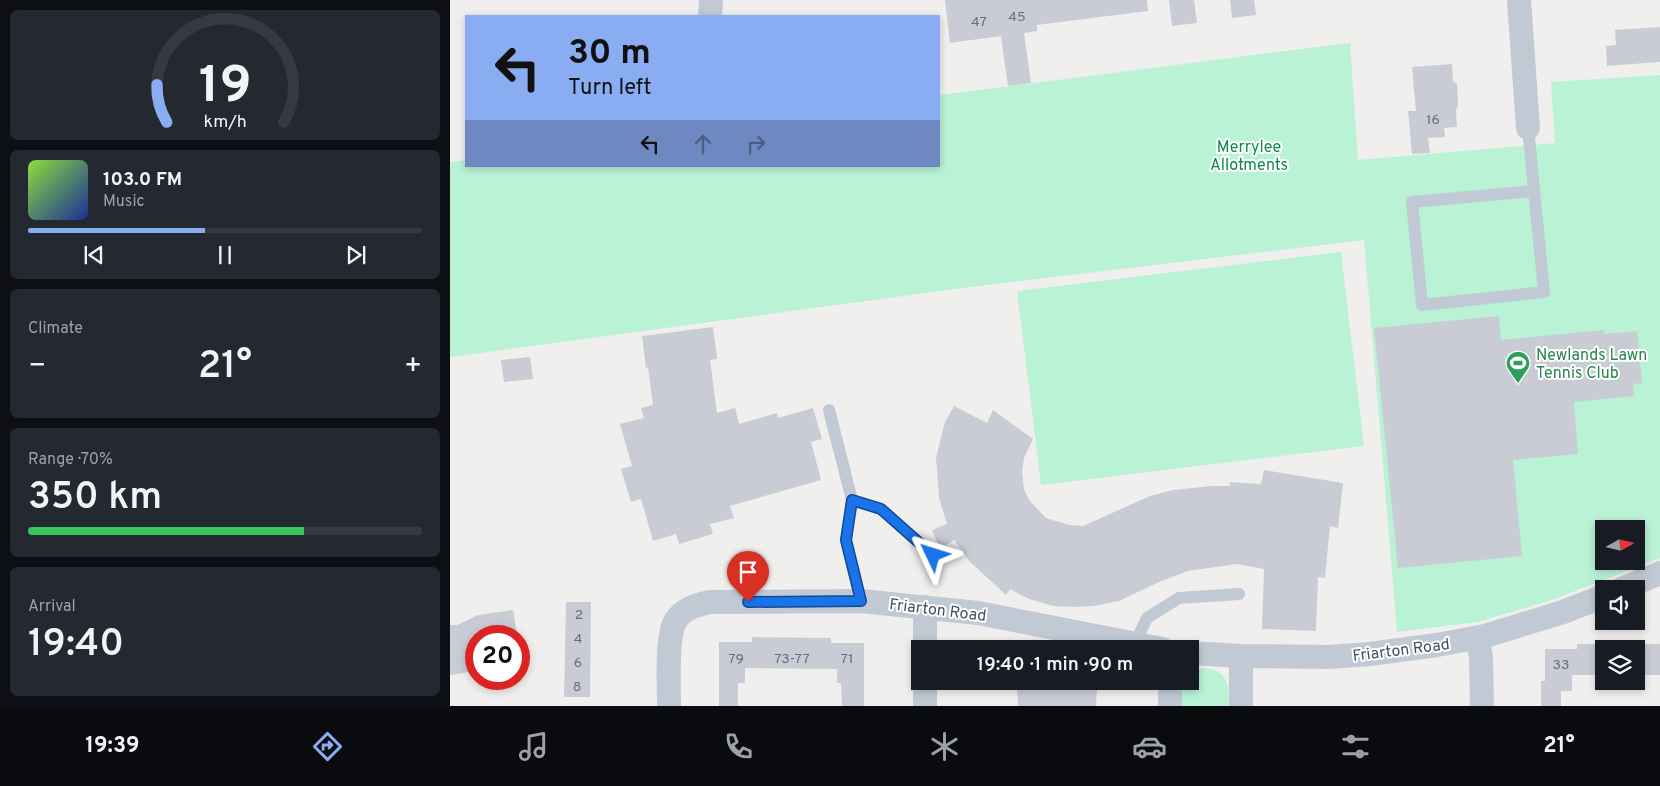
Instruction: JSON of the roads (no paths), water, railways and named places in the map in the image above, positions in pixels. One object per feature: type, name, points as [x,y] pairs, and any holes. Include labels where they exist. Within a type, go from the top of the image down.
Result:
[{"type":"street","points":[[710,15],[711,0]]},
{"type":"street","points":[[1519,0],[1528,128]]},
{"type":"street","points":[[1643,580],[1660,573]]},
{"type":"street","name":"Friarton Road","points":[[1199,654],[1329,657],[1370,654],[1477,638],[1563,612],[1595,600]]},
{"type":"street","name":"Friarton Road","points":[[669,706],[670,642],[673,626],[677,618],[689,608],[710,602],[861,601],[978,613],[1119,640]]},
{"type":"street","points":[[925,607],[925,640]]},
{"type":"street","points":[[1477,638],[1481,656],[1482,706]]},
{"type":"street","points":[[1241,656],[1241,706]]},
{"type":"street","points":[[925,690],[926,706]]},
{"type":"street","points":[[1170,690],[1170,706]]},
{"type":"lane","points":[[1528,128],[1544,292],[1422,306],[1412,202],[1534,191]]},
{"type":"lane","points":[[829,410],[852,500],[846,540],[861,601]]},
{"type":"lane","points":[[852,500],[881,509],[933,555]]},
{"type":"lane","points":[[1136,640],[1147,618],[1180,598],[1239,594]]},
{"type":"place","name":"Newlands Lawn Tennis Club","points":[[1518,384]]},
{"type":"park label","name":"Merrylee Allotments","points":[[1249,155]]}]
